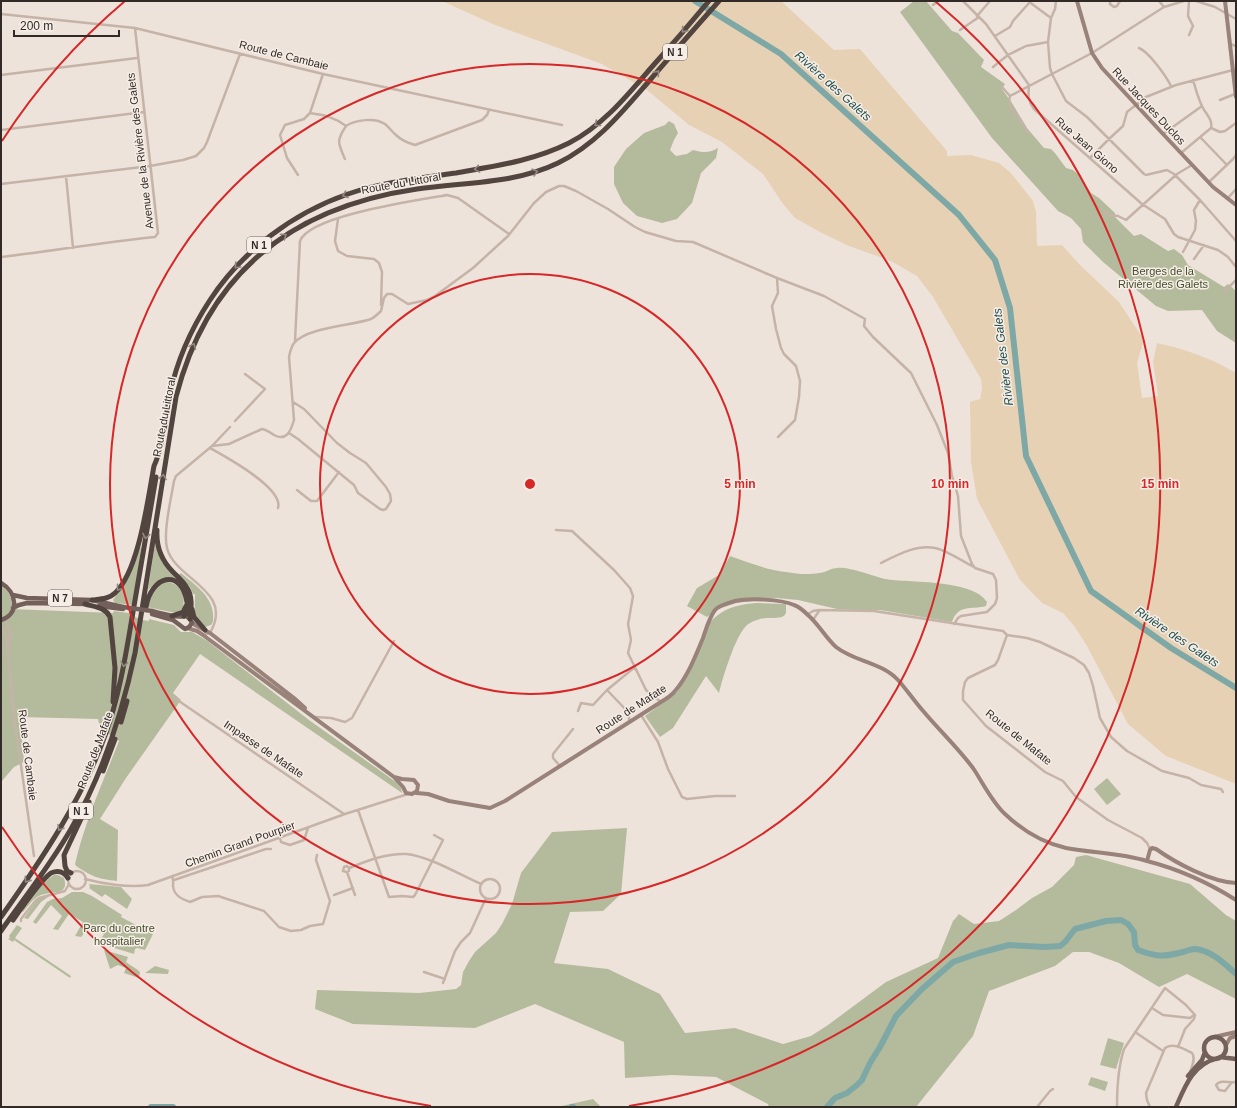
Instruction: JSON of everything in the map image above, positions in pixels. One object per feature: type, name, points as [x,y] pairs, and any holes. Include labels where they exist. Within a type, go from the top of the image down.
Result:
[{"type":"highway","name":"Route du Littoral","points":[[111,716],[121,682],[127,650],[159,456],[170,393],[176,369],[192,330],[210,299],[221,284],[250,252],[264,240],[290,222],[333,200],[377,186],[504,165],[530,159],[551,152],[572,142],[593,128],[626,98],[709,1]]},
{"type":"highway","name":"Route du Littoral","points":[[140,625],[176,396],[190,352],[202,327],[224,292],[240,274],[262,253],[294,229],[346,205],[369,198],[418,189],[498,180],[525,175],[543,170],[564,160],[584,148],[602,133],[719,1]]},
{"type":"highway","points":[[92,600],[104,599],[112,595],[124,582],[137,550],[154,466],[159,456]]},
{"type":"highway","points":[[157,514],[156,534],[158,549],[166,565],[188,588],[191,620]]},
{"type":"highway","points":[[70,875],[64,866],[64,855],[109,758],[125,711],[134,674],[146,604],[150,593],[160,582],[166,580],[172,580],[182,585],[194,617],[206,633]]},
{"type":"highway","points":[[172,616],[182,612],[189,603]]},
{"type":"highway","points":[[183,617],[188,610],[189,603]]},
{"type":"highway","points":[[85,604],[102,608],[109,615],[115,677],[111,716]]},
{"type":"highway","name":"Route de Mafate","points":[[1,931],[60,847],[86,803],[116,728],[130,675],[140,625]]},
{"type":"highway","name":"Route de Mafate","points":[[1,917],[46,853],[72,809],[99,750],[111,716]]},
{"type":"highway","points":[[11,923],[57,857],[87,807]]},
{"type":"highway","points":[[1,936],[41,883],[51,873],[61,872],[70,875]]},
{"type":"main road","name":"Rue Jacques Duclos","points":[[1077,1],[1092,53],[1102,68],[1192,165],[1236,205]]},
{"type":"main road","points":[[1225,1],[1234,69],[1236,97]]},
{"type":"main road","points":[[1,583],[10,590],[13,595],[14,602],[13,608],[8,617],[1,620]]},
{"type":"main road","name":"N 7","points":[[13,595],[27,598],[92,600]]},
{"type":"main road","points":[[92,600],[115,607]]},
{"type":"main road","name":"Route de Mafate","points":[[416,793],[428,794],[449,801],[490,808],[505,801],[641,715],[674,692],[681,684],[714,611],[719,607],[742,600],[770,601],[792,604],[808,614],[827,638],[846,654],[881,667],[900,681],[924,713],[961,754],[1004,813],[1021,827],[1039,838],[1066,848],[1115,854],[1147,860],[1177,871],[1236,900]]},
{"type":"main road","name":"N 7","points":[[13,608],[27,603],[85,604]]},
{"type":"main road","points":[[85,604],[183,617],[191,620],[195,625],[294,698],[313,716]]},
{"type":"main road","points":[[109,615],[115,607]]},
{"type":"main road","points":[[152,613],[173,620],[180,626],[206,633],[293,703],[313,716],[394,777],[409,794],[416,793],[418,785],[414,780],[394,777]]},
{"type":"main road","points":[[180,626],[179,622],[183,617]]},
{"type":"main road","points":[[187,628],[191,626],[191,620]]},
{"type":"main road","points":[[403,788],[404,782],[408,780]]},
{"type":"main road","name":"Route de Mafate","points":[[418,785],[428,794]]},
{"type":"main road","name":"Route de Mafate","points":[[1150,850],[1152,848],[1156,849],[1181,865],[1220,880],[1236,883]]},
{"type":"main road","points":[[1147,860],[1150,850]]},
{"type":"main road","points":[[1172,1107],[1188,1076],[1202,1060],[1207,1041],[1214,1037],[1235,1033]]},
{"type":"main road","points":[[1176,1107],[1190,1079],[1196,1071],[1206,1062],[1219,1058],[1224,1054],[1230,1038],[1235,1033]]},
{"type":"main road","points":[[1214,1037],[1222,1039],[1230,1056],[1236,1059]]},
{"type":"main road","points":[[1205,1052],[1210,1058],[1236,1059]]},
{"type":"street","points":[[933,5],[938,1]]},
{"type":"street","points":[[963,1],[986,24],[1029,85]]},
{"type":"street","points":[[960,30],[978,17],[990,1]]},
{"type":"street","points":[[1056,1],[1055,9],[1051,18],[1048,42],[1050,68],[1066,101],[1084,114],[1144,174],[1146,175],[1167,170],[1175,176],[1200,200],[1236,242]]},
{"type":"street","points":[[1110,1],[1110,4],[1117,6],[1120,1]]},
{"type":"street","points":[[1159,1],[1164,8]]},
{"type":"street","points":[[1010,96],[1092,53],[1164,8],[1184,1]]},
{"type":"street","points":[[1189,1],[1188,16],[1193,26],[1189,35]]},
{"type":"street","points":[[1196,1],[1208,4],[1236,19]]},
{"type":"street","points":[[995,36],[1010,27],[1013,21],[1029,2],[1051,18]]},
{"type":"street","name":"Route de Cambaie","points":[[1,14],[135,28],[322,74],[562,125]]},
{"type":"street","name":"Avenue de la Rivière des Galets","points":[[1,257],[137,238],[155,237],[158,233],[137,58],[135,28]]},
{"type":"street","points":[[993,67],[1008,56],[1026,46],[1048,42]]},
{"type":"street","points":[[1230,44],[1236,46]]},
{"type":"street","points":[[1139,48],[1144,51],[1157,65],[1171,86]]},
{"type":"street","points":[[1,184],[150,166],[192,158],[204,148],[240,54]]},
{"type":"street","points":[[1,75],[137,58]]},
{"type":"street","points":[[1090,158],[1123,126],[1127,112],[1146,97],[1171,86],[1234,69]]},
{"type":"street","points":[[298,175],[287,158],[280,135],[285,125],[304,118],[310,113],[322,74]]},
{"type":"street","points":[[1193,80],[1202,106],[1211,121],[1211,128]]},
{"type":"street","name":"Rue Jean Giono","points":[[1029,85],[1028,99],[1030,104],[1142,204],[1166,220],[1174,234],[1178,237],[1221,252],[1236,266]]},
{"type":"street","points":[[1002,87],[1010,96],[1010,103],[1013,112],[1018,116],[1029,133]]},
{"type":"street","points":[[1220,100],[1236,91]]},
{"type":"street","points":[[1163,134],[1202,106]]},
{"type":"street","points":[[346,159],[338,143],[339,136],[346,126],[355,121],[376,121],[384,123],[395,135],[415,145],[482,120],[488,116],[489,110]]},
{"type":"street","points":[[1,130],[144,112]]},
{"type":"street","points":[[310,113],[336,119],[346,126]]},
{"type":"street","points":[[1211,128],[1220,132],[1225,131],[1236,123]]},
{"type":"street","points":[[1181,153],[1211,128]]},
{"type":"street","points":[[1200,137],[1227,165]]},
{"type":"street","points":[[1209,182],[1233,159],[1236,154]]},
{"type":"street","points":[[1105,212],[1108,215],[1118,216],[1126,220],[1142,204],[1175,176],[1192,165]]},
{"type":"street","points":[[66,176],[73,248]]},
{"type":"street","points":[[211,447],[229,444],[262,429],[266,429],[276,436],[282,437],[289,433],[294,420],[289,357],[290,349],[295,342],[316,331],[373,318],[381,311],[384,298],[387,294],[392,294],[408,304],[427,300],[435,296],[473,268],[509,234],[534,203],[546,192],[553,188],[564,186],[608,209],[645,232],[676,241],[693,242],[777,278],[824,296],[866,319],[864,326],[873,337],[911,372],[937,425],[948,454],[952,476],[958,496],[961,536],[975,568]]},
{"type":"street","points":[[1228,198],[1236,189]]},
{"type":"street","points":[[295,342],[300,241],[304,234],[338,219],[378,207],[447,195],[458,198],[509,234]]},
{"type":"street","points":[[1183,252],[1196,226],[1194,210],[1200,200]]},
{"type":"street","points":[[338,219],[335,241],[338,251],[347,256],[374,259],[380,265],[382,272],[381,311]]},
{"type":"street","points":[[1194,259],[1204,245]]},
{"type":"street","points":[[777,278],[777,296],[772,306],[776,329],[781,348],[784,354],[796,366],[800,377],[800,392],[795,420],[778,437]]},
{"type":"street","points":[[1225,291],[1236,280]]},
{"type":"street","points":[[235,421],[265,389],[245,374]]},
{"type":"street","points":[[289,433],[354,485],[358,493],[380,509],[386,509],[391,499],[386,487],[366,463],[337,442],[309,414],[293,402]]},
{"type":"street","points":[[206,633],[216,620],[210,596],[206,590],[177,564],[167,548],[166,537],[174,481],[181,472],[211,447],[230,427]]},
{"type":"street","points":[[211,447],[252,473],[269,488],[277,499],[279,504],[278,508]]},
{"type":"street","points":[[297,490],[311,501],[317,501],[339,472]]},
{"type":"street","points":[[556,530],[572,531],[614,570],[630,588],[633,596],[629,619],[631,640],[628,652],[646,690],[661,702]]},
{"type":"street","points":[[881,563],[912,550],[921,548],[935,548],[975,568],[993,574],[995,576],[997,601],[992,608],[987,612],[961,616],[954,624]]},
{"type":"street","points":[[813,620],[819,610]]},
{"type":"street","points":[[808,614],[819,610],[874,611],[1003,631],[1007,635],[1027,638],[1040,642],[1068,655],[1084,665],[1089,673],[1093,686],[1100,718],[1111,737],[1127,751],[1162,771],[1189,778],[1199,784],[1220,789],[1223,792]]},
{"type":"street","name":"Route de Cambaie","points":[[7,657],[10,642],[8,617]]},
{"type":"street","name":"Route de Cambaie","points":[[1,627],[6,636],[7,657],[29,832],[34,856]]},
{"type":"street","name":"Route de Mafate","points":[[1007,635],[998,660],[994,665],[968,678],[965,682],[962,691],[964,700],[986,726],[1045,772],[1063,782],[1076,796],[1094,810],[1108,820],[1142,838],[1147,843],[1150,850]]},
{"type":"street","points":[[313,716],[345,722],[352,718],[394,641]]},
{"type":"street","points":[[578,711],[581,703],[593,705],[607,690],[635,667]]},
{"type":"street","points":[[607,690],[629,713],[630,722]]},
{"type":"street","name":"Impasse de Mafate","points":[[173,697],[345,814]]},
{"type":"street","points":[[641,715],[658,742],[668,769],[682,797],[686,799],[715,796],[735,796]]},
{"type":"street","points":[[560,766],[553,758],[553,754],[573,729]]},
{"type":"street","name":"Chemin Grand Pourpier","points":[[397,797],[403,788]]},
{"type":"street","name":"Chemin Grand Pourpier","points":[[85,879],[113,884],[142,886],[345,814],[409,794]]},
{"type":"street","points":[[358,810],[389,897],[413,897],[416,895],[442,840],[434,835]]},
{"type":"street","points":[[280,838],[281,842],[290,845],[304,840],[308,827]]},
{"type":"street","points":[[174,880],[266,849],[271,849]]},
{"type":"street","points":[[355,895],[347,872],[343,871],[343,868],[346,866],[349,868],[375,858],[406,854],[419,856],[481,884]]},
{"type":"street","points":[[172,876],[174,880],[173,887],[178,898],[190,902],[202,897],[218,896],[264,911],[279,926],[289,931],[298,931],[310,926],[323,924],[330,901],[316,860],[317,855]]},
{"type":"street","points":[[197,867],[199,872]]},
{"type":"street","points":[[347,872],[349,871],[349,868]]},
{"type":"street","points":[[21,921],[36,900],[43,896],[65,891],[69,884],[70,875],[76,871],[84,875],[84,884],[79,888],[74,888],[69,884]]},
{"type":"street","points":[[491,879],[497,882],[500,887],[500,892],[496,897],[490,899],[486,898],[482,894],[480,888],[481,884],[486,880],[491,879]]},
{"type":"street","points":[[334,895],[353,888]]},
{"type":"street","points":[[443,983],[455,952],[461,942],[470,933],[486,898]]},
{"type":"street","points":[[424,972],[444,979]]},
{"type":"street","points":[[1117,1107],[1117,1089],[1121,1057],[1124,1049],[1165,988],[1186,1005],[1195,1015],[1185,1029],[1178,1047]]},
{"type":"street","points":[[1152,1008],[1163,1015],[1192,1020]]},
{"type":"street","points":[[1135,1032],[1163,1050]]},
{"type":"street","points":[[1150,1107],[1146,1100],[1146,1093],[1165,1048],[1170,1045],[1178,1047],[1194,1055],[1188,1076]]},
{"type":"street","points":[[1232,1082],[1225,1091],[1219,1090],[1216,1085],[1219,1082],[1232,1082],[1236,1082]]},
{"type":"street","points":[[1037,1107],[1053,1089]]},
{"type":"green space","name":"Berges de la Rivière des Galets","points":[[914,1],[926,1],[952,31],[958,33],[984,60],[981,67],[1005,84],[1002,89],[1027,128],[1044,148],[1051,149],[1066,168],[1073,170],[1079,175],[1091,193],[1099,198],[1115,213],[1115,217],[1134,236],[1141,234],[1168,251],[1174,249],[1182,255],[1188,265],[1224,287],[1228,284],[1236,291],[1236,343],[1217,331],[1202,310],[1168,311],[1156,306],[1103,262],[1083,242],[1081,229],[1071,218],[1058,211],[992,138],[900,12]]},
{"type":"green space","points":[[669,121],[674,124],[678,133],[670,150],[676,156],[687,154],[693,150],[706,152],[718,148],[716,158],[701,173],[692,203],[677,219],[662,223],[637,216],[623,203],[614,184],[614,167],[626,149],[644,133],[665,125]]},
{"type":"green space","points":[[155,544],[162,562],[180,581],[165,578],[161,579],[148,590]]},
{"type":"green space","points":[[140,547],[133,605],[115,603],[113,600],[130,573]]},
{"type":"green space","points":[[730,556],[764,568],[794,573],[815,574],[835,568],[841,568],[885,579],[939,583],[968,589],[980,595],[987,602],[986,606],[961,610],[952,622],[880,610],[837,609],[798,600],[776,598],[736,603],[718,609],[707,617],[687,606],[697,588],[719,575]]},
{"type":"green space","points":[[181,573],[201,590],[209,601],[213,613],[213,621],[211,625],[205,627],[198,619],[195,612],[195,594],[193,594],[190,587],[178,575]]},
{"type":"green space","points":[[167,582],[176,585],[182,591],[184,600],[182,609],[176,613],[147,607],[155,589]]},
{"type":"green space","points":[[1,586],[7,590],[10,596],[12,602],[11,609],[113,613],[114,611],[135,614],[135,617],[143,620],[149,621],[149,619],[174,625],[181,632],[192,632],[206,640],[309,720],[396,782],[401,788],[402,793],[200,654],[173,693],[181,700],[126,778],[100,819],[118,830],[117,881],[91,875],[75,864],[89,817],[119,741],[100,728],[98,719],[20,717],[24,762],[14,767],[1,782]]},
{"type":"green space","points":[[756,603],[786,604],[786,613],[781,617],[760,619],[746,626],[734,648],[726,668],[719,693],[706,676],[673,728],[660,737],[645,716],[677,692],[710,622],[725,610]]},
{"type":"green space","points":[[1107,778],[1121,794],[1107,805],[1094,789]]},
{"type":"green space","points":[[627,828],[621,894],[603,911],[570,912],[554,963],[608,969],[660,994],[685,1033],[735,1028],[783,1044],[811,1036],[886,982],[938,958],[953,921],[959,914],[974,924],[999,921],[1032,898],[1052,887],[1074,865],[1076,857],[1086,855],[1190,884],[1226,915],[1236,921],[1236,999],[1187,974],[1159,987],[1119,963],[1089,952],[1073,952],[1055,966],[989,991],[973,1036],[916,1107],[769,1107],[768,1104],[716,1077],[672,1075],[625,1078],[624,1042],[535,1004],[475,1028],[353,1024],[315,1009],[317,990],[419,993],[456,989],[461,985],[463,972],[475,952],[496,933],[502,924],[512,904],[521,873],[552,832]]},
{"type":"green space","points":[[54,875],[64,878],[64,888],[58,892],[43,894],[37,897],[23,912],[22,911],[36,892]]},
{"type":"green space","points":[[89,884],[121,887],[132,899],[127,909],[105,894],[102,897],[89,888]]},
{"type":"green space","name":"Parc du centre hospitalier","points":[[72,892],[83,892],[92,896],[122,915],[121,917],[153,934],[145,950],[137,948],[135,949],[134,954],[98,943],[104,934],[90,926],[81,937],[75,936],[83,922],[69,914],[58,930],[53,929],[62,916],[51,905],[36,924],[33,922],[47,902],[53,899],[62,898]]},
{"type":"green space","points":[[43,897],[48,897],[41,902],[28,919],[24,918],[37,900]]},
{"type":"green space","points":[[17,925],[22,928],[15,938],[71,976],[70,978],[14,940],[13,942],[8,939]]},
{"type":"green space","points":[[104,950],[128,957],[126,962],[140,972],[139,978],[124,973],[126,968],[118,965],[110,969]]},
{"type":"green space","points":[[155,966],[169,970],[168,974],[145,973]]},
{"type":"green space","points":[[1108,1038],[1124,1043],[1116,1069],[1100,1065]]},
{"type":"green space","points":[[1091,1077],[1108,1082],[1105,1091],[1088,1085]]},
{"type":"green space","points":[[593,1099],[601,1107],[557,1107]]},
{"type":"sand","points":[[442,1],[781,1],[834,50],[860,49],[947,151],[947,156],[971,155],[999,163],[1011,173],[1033,201],[1036,212],[1037,246],[1062,245],[1080,265],[1119,302],[1144,340],[1137,363],[1142,398],[1158,396],[1153,362],[1157,343],[1198,355],[1236,373],[1236,784],[1166,756],[1128,724],[1087,646],[1075,627],[1063,613],[1042,603],[1020,580],[977,499],[971,462],[970,402],[980,399],[982,389],[981,379],[933,297],[917,276],[891,261],[849,246],[795,218],[783,204],[763,174],[722,142],[689,125],[647,90],[602,64],[495,25]]},
{"type":"waterway","name":"Rivière des Galets","points":[[695,1],[781,54],[959,215],[995,260],[1010,308],[1026,456],[1091,591],[1171,648],[1236,688]]},
{"type":"waterway","points":[[827,1107],[835,1098],[847,1093],[862,1080],[896,1016],[922,989],[953,962],[979,953],[1009,945],[1045,947],[1060,946],[1075,929],[1106,921],[1121,920],[1128,924],[1134,932],[1135,945],[1138,950],[1160,956],[1193,949],[1201,950],[1217,958],[1236,974]]},
{"type":"waterway","points":[[151,1107],[173,1107]]}]
